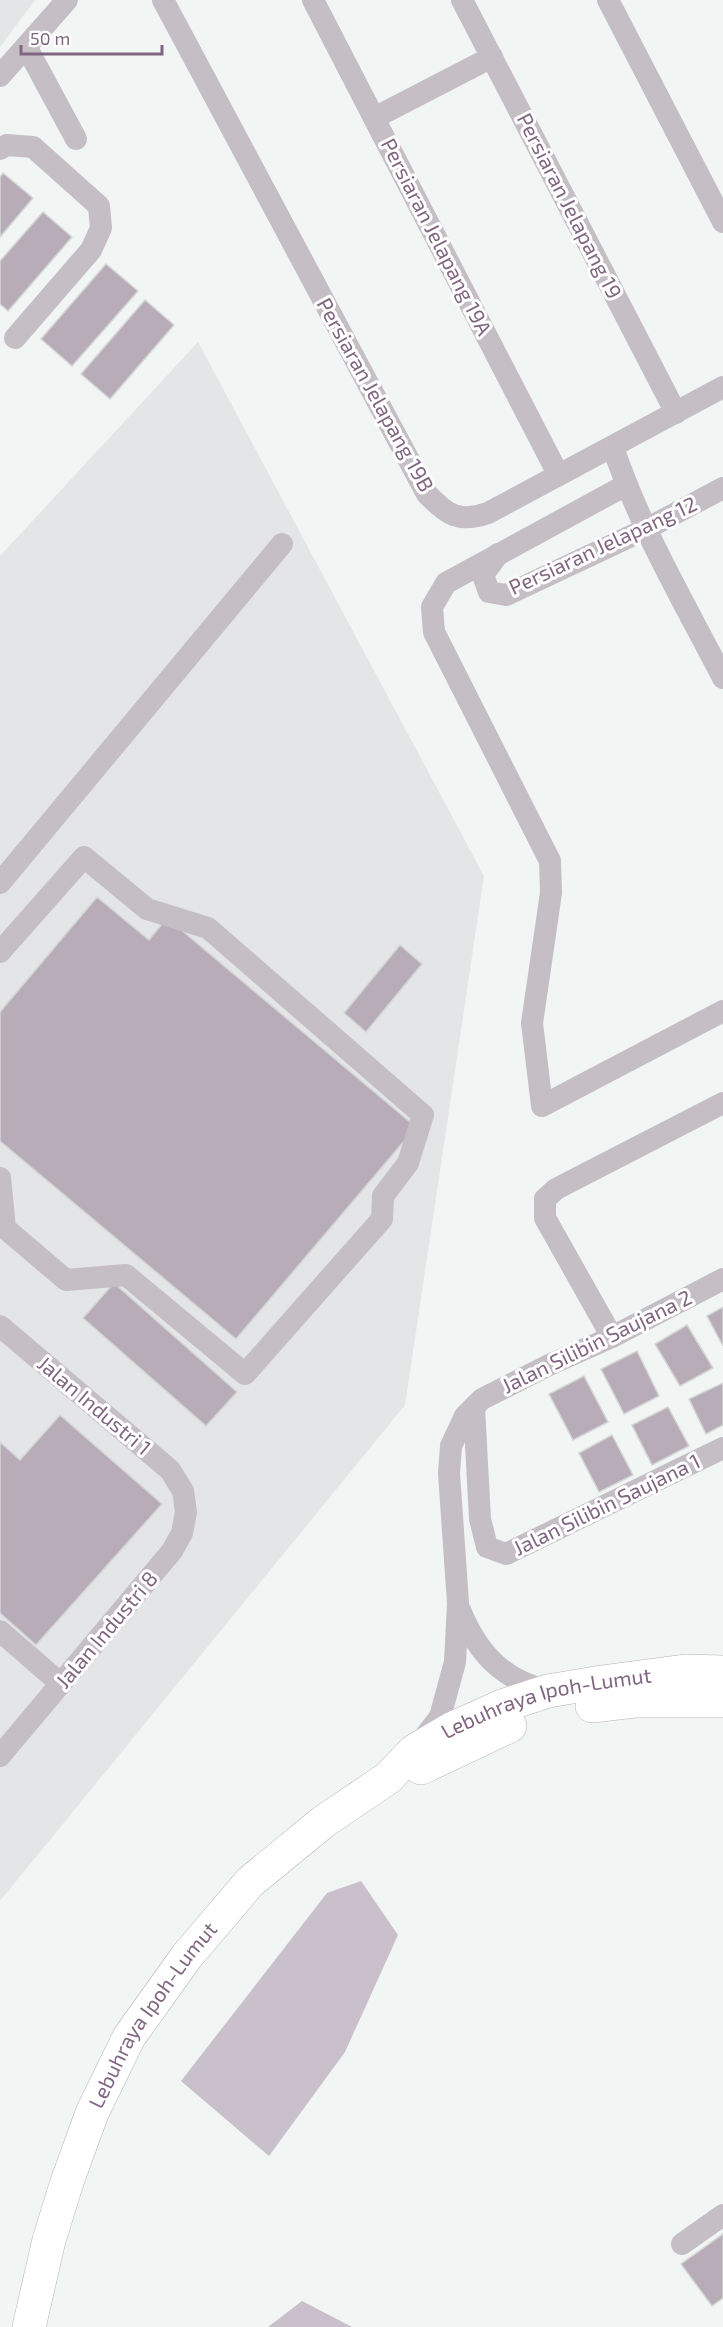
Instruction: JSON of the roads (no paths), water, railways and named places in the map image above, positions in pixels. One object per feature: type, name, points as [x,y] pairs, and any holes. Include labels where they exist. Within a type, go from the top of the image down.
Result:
[{"type":"highway","name":"Lebuhraya Ipoh-Lumut","points":[[28,2327],[49,2240],[67,2182],[92,2113],[129,2037],[187,1956],[250,1882],[323,1822],[388,1778],[414,1751],[463,1723],[502,1706],[548,1691],[685,1671],[723,1672]]},
{"type":"highway","name":"Lebuhraya Ipoh-Lumut","points":[[388,1778],[424,1767],[520,1722],[575,1707],[635,1701],[723,1701]]},
{"type":"street","points":[[0,76],[67,0]]},
{"type":"street","name":"Persiaran Jelapang 19B","points":[[163,0],[427,494],[441,509],[458,517],[474,518],[488,513],[723,387]]},
{"type":"street","name":"Persiaran Jelapang 19A","points":[[313,0],[558,474]]},
{"type":"street","points":[[608,0],[723,222]]},
{"type":"street","name":"Persiaran Jelapang 19","points":[[464,1],[676,413]]},
{"type":"street","points":[[27,48],[76,139]]},
{"type":"street","points":[[374,118],[492,57]]},
{"type":"street","points":[[0,149],[7,145],[33,147],[99,206],[101,228],[91,250],[15,338]]},
{"type":"street","points":[[613,447],[626,485],[646,529],[723,678]]},
{"type":"street","name":"Persiaran Jelapang 12","points":[[626,485],[499,553],[483,575],[489,592],[506,595],[646,529],[723,488]]},
{"type":"street","points":[[0,883],[282,544]]},
{"type":"street","points":[[499,553],[446,583],[432,607],[434,632],[550,861],[551,893],[532,1023],[542,1106],[723,1011]]},
{"type":"street","points":[[0,952],[84,857],[147,909],[208,928],[423,1115],[408,1163],[383,1196],[382,1220],[245,1374],[126,1275],[66,1280],[2,1231],[0,1178]]},
{"type":"street","points":[[612,1337],[545,1218],[545,1199],[556,1189],[723,1103]]},
{"type":"street","name":"Jalan Silibin Saujana 2","points":[[474,1407],[482,1399],[549,1365],[612,1337],[723,1279]]},
{"type":"street","name":"Jalan Industri 1","points":[[0,1326],[170,1470],[183,1491]]},
{"type":"street","points":[[414,1751],[440,1717],[450,1688],[455,1662],[458,1603],[449,1473],[451,1446],[465,1416],[474,1407]]},
{"type":"street","name":"Jalan Silibin Saujana 1","points":[[474,1407],[480,1519],[487,1547],[506,1554],[723,1448]]},
{"type":"street","name":"Jalan Industri 8","points":[[0,1756],[172,1551],[182,1533],[186,1512],[183,1491]]},
{"type":"street","points":[[458,1603],[475,1640],[488,1659],[526,1685],[548,1691]]},
{"type":"street","points":[[0,1631],[61,1684]]},
{"type":"street","points":[[682,2244],[723,2215]]}]
